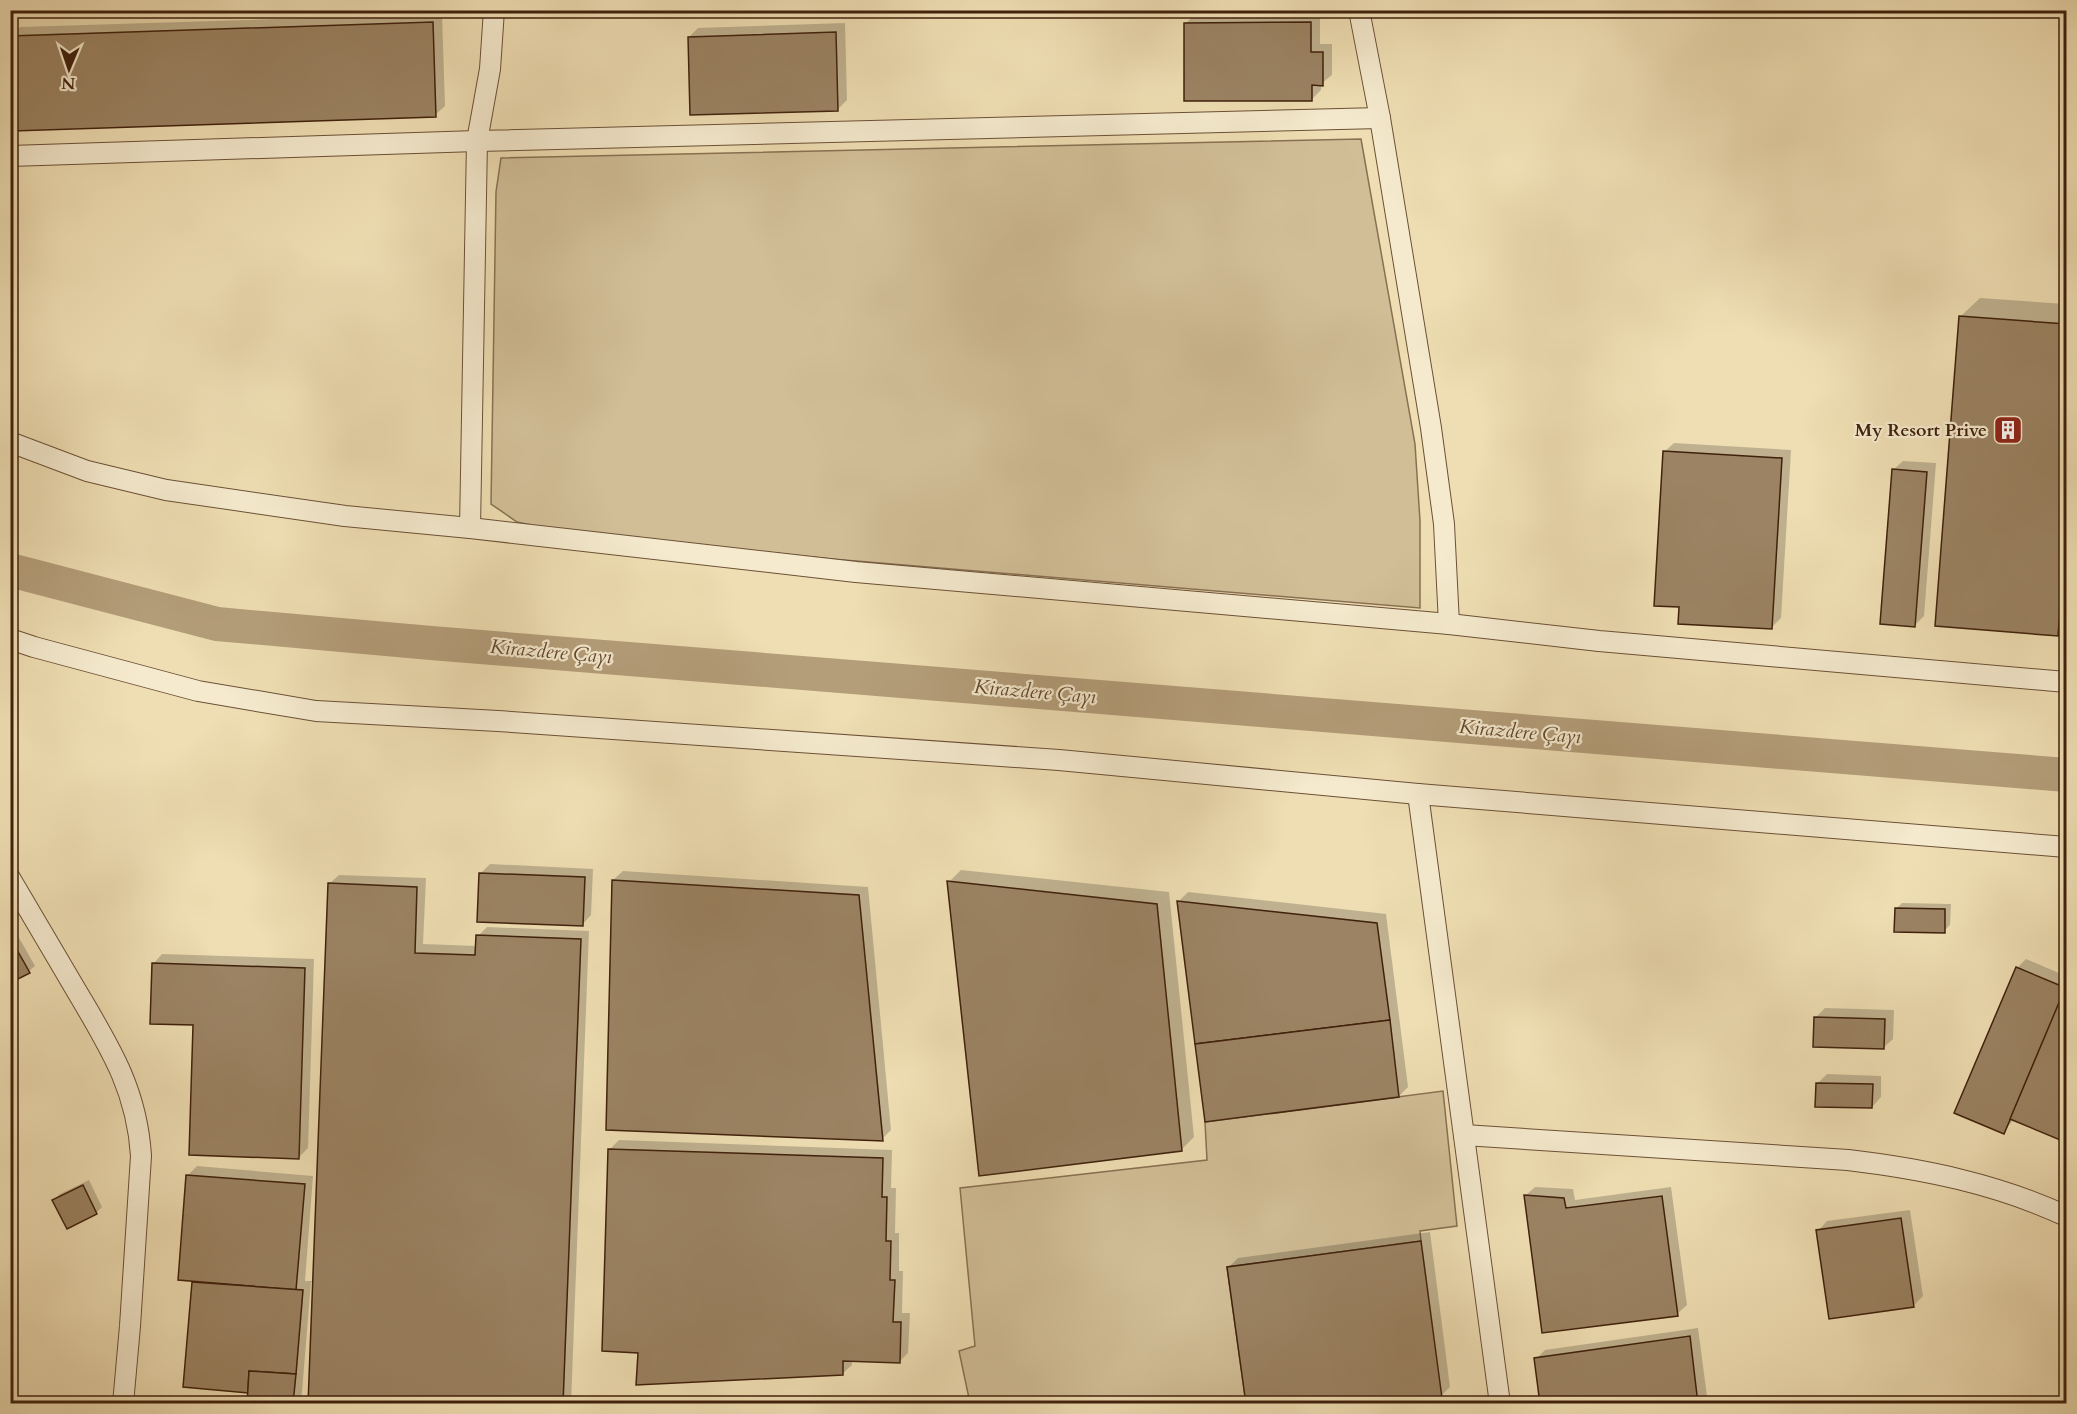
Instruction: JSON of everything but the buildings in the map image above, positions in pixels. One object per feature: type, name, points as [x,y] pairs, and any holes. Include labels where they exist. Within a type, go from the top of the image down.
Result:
[{"type":"street","points":[[470,528],[477,141],[490,69],[494,10]]},
{"type":"street","points":[[1359,10],[1380,118],[1431,428],[1444,524],[1449,624]]},
{"type":"street","points":[[10,156],[477,141],[1380,118]]},
{"type":"street","points":[[10,442],[87,471],[166,490],[345,516],[856,572],[1449,624],[1599,641],[2067,682]]},
{"type":"street","points":[[10,639],[198,691],[316,711],[498,721],[1059,760],[1418,794],[2067,847]]},
{"type":"street","points":[[1418,794],[1500,1404]]},
{"type":"street","points":[[10,878],[110,1048],[126,1081],[139,1132],[141,1156],[123,1404]]},
{"type":"street","points":[[1464,1135],[1848,1160],[1903,1166],[1967,1180],[2034,1201],[2067,1216]]},
{"type":"shaded area","points":[[1361,139],[1415,444],[1420,521],[1420,608],[832,559],[560,531],[517,522],[491,504],[496,192],[501,158]]},
{"type":"shaded area","points":[[1443,1091],[1457,1226],[1420,1231],[1421,1241],[1227,1267],[1246,1403],[970,1403],[959,1351],[975,1346],[960,1188],[1207,1160],[1205,1122]]},
{"type":"waterway","name":"Kirazdere Çayı","points":[[10,570],[217,624],[2066,775]]},
{"type":"place","name":"My Resort Prive","points":[[2008,430]]}]
